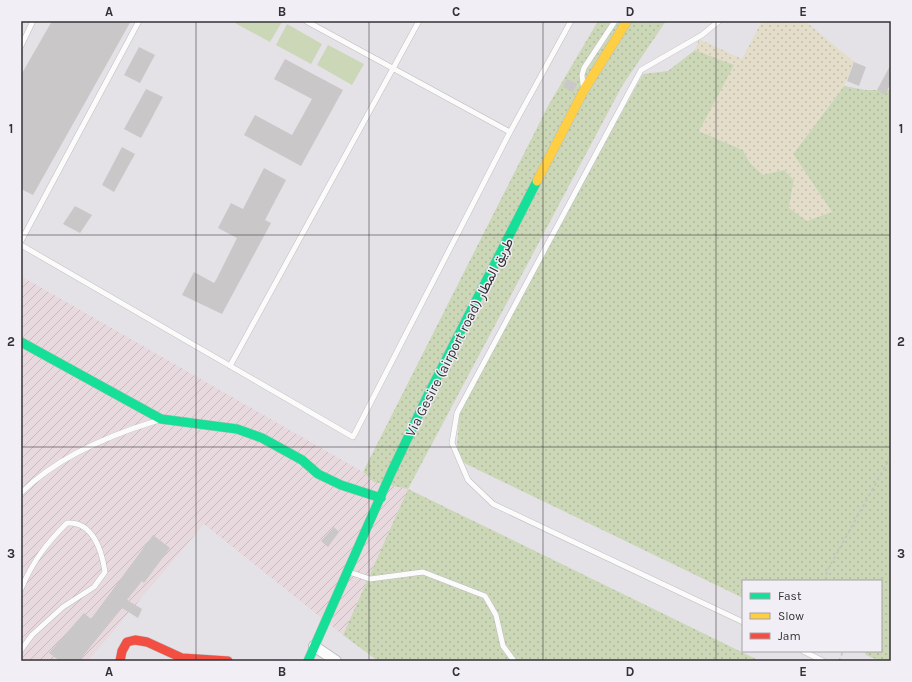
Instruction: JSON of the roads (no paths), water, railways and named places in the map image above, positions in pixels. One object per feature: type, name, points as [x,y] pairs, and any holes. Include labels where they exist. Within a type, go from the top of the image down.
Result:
[{"type":"main road","name":"Via Gesire (airport road) طريق المطار","points":[[308,661],[430,391],[584,90],[627,21]]},
{"type":"main road","points":[[21,342],[161,419],[201,423],[237,429],[262,438],[302,460],[318,474],[341,485],[381,498]]},
{"type":"main road","points":[[120,661],[122,651],[128,642],[138,639],[148,641],[176,656],[193,660],[228,661]]},
{"type":"street","points":[[314,646],[336,661]]},
{"type":"lane","points":[[21,46],[33,21]]},
{"type":"lane","points":[[21,241],[139,21]]},
{"type":"lane","points":[[306,21],[510,132]]},
{"type":"lane","points":[[230,366],[419,21]]},
{"type":"lane","points":[[21,246],[353,438],[510,132],[571,21]]},
{"type":"lane","points":[[584,90],[582,75],[584,68],[615,21]]},
{"type":"lane","points":[[719,21],[702,34],[641,70],[457,412],[452,443],[468,480],[493,504],[742,622]]},
{"type":"lane","points":[[21,493],[33,481],[87,447],[138,426],[161,419]]},
{"type":"lane","points":[[21,590],[29,570],[46,543],[67,522],[76,522],[87,529],[96,541],[103,555],[105,572],[94,587],[63,607],[32,636],[21,650]]},
{"type":"lane","points":[[348,572],[370,579],[424,572],[485,596],[496,615],[502,646],[514,661]]},
{"type":"lane","points":[[805,652],[823,661]]}]
